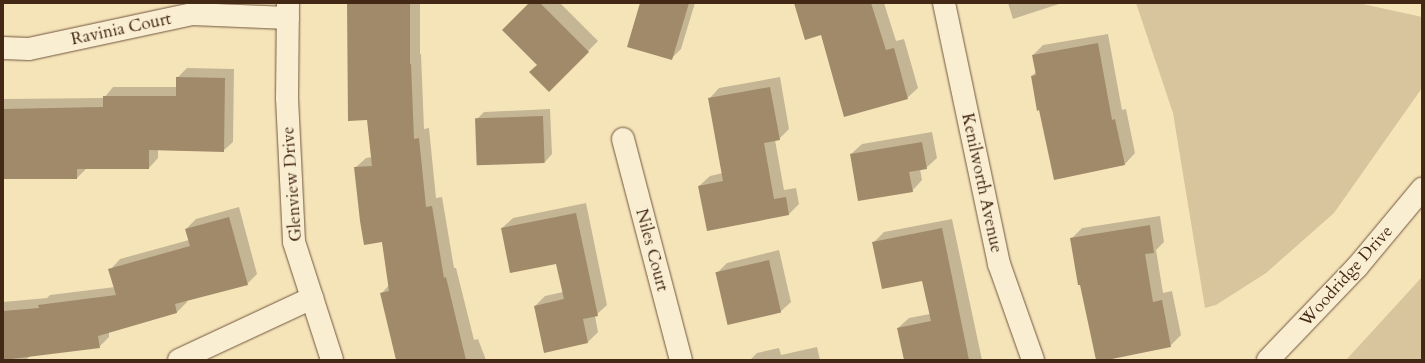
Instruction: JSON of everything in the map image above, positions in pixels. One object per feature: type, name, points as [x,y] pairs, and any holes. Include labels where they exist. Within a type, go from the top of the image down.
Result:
[{"type":"street","name":"Kenilworth Avenue","points":[[944,3],[999,264],[1033,360]]},
{"type":"street","name":"Ravinia Court","points":[[3,48],[30,49],[192,14],[288,10]]},
{"type":"street","name":"Glenview Drive","points":[[288,10],[287,98],[294,242],[332,360]]},
{"type":"street","name":"Niles Court","points":[[623,139],[681,360]]},
{"type":"street","name":"Woodridge Drive","points":[[1268,360],[1356,267],[1422,189]]},
{"type":"street","points":[[179,360],[312,298]]},
{"type":"shaded area","points":[[1136,3],[1358,3],[1422,17],[1422,88],[1334,213],[1266,273],[1216,305],[1205,308],[1173,113]]},
{"type":"shaded area","points":[[1422,277],[1422,360],[1346,360]]},
{"type":"building","points":[[347,3],[410,3],[410,64],[414,139],[419,138],[426,207],[432,206],[444,278],[446,277],[466,360],[396,360],[380,293],[389,291],[382,242],[364,245],[360,221],[354,167],[372,166],[367,120],[348,121]]},
{"type":"building","points":[[529,3],[540,3],[589,52],[549,92],[529,72],[537,65],[502,30]]},
{"type":"building","points":[[640,3],[689,3],[672,60],[627,47]]},
{"type":"building","points":[[794,3],[871,3],[886,50],[894,48],[908,99],[844,117],[821,35],[805,40]]},
{"type":"building","points":[[1098,43],[1112,120],[1115,119],[1125,165],[1054,180],[1039,110],[1037,111],[1031,76],[1036,75],[1032,55]]},
{"type":"building","points":[[176,77],[225,78],[224,152],[149,150],[149,169],[77,169],[77,179],[3,179],[3,109],[103,107],[103,96],[176,96]]},
{"type":"building","points":[[770,87],[780,140],[764,143],[774,199],[786,197],[789,215],[707,231],[698,186],[723,181],[708,98]]},
{"type":"building","points":[[543,116],[545,163],[477,165],[475,118]]},
{"type":"building","points":[[922,142],[927,169],[909,172],[913,192],[858,201],[850,154]]},
{"type":"building","points":[[576,213],[598,316],[583,319],[588,343],[544,353],[534,306],[564,299],[556,264],[510,273],[501,228]]},
{"type":"building","points":[[229,217],[248,285],[175,304],[177,313],[98,336],[100,348],[3,360],[3,311],[39,308],[38,305],[116,295],[108,269],[190,246],[185,229]]},
{"type":"building","points":[[1150,225],[1154,253],[1145,254],[1153,302],[1162,300],[1171,347],[1107,360],[1096,360],[1080,285],[1078,285],[1070,238]]},
{"type":"building","points":[[942,228],[969,360],[904,360],[897,328],[931,321],[922,281],[882,289],[872,242]]},
{"type":"building","points":[[769,260],[781,313],[728,325],[715,272]]}]
